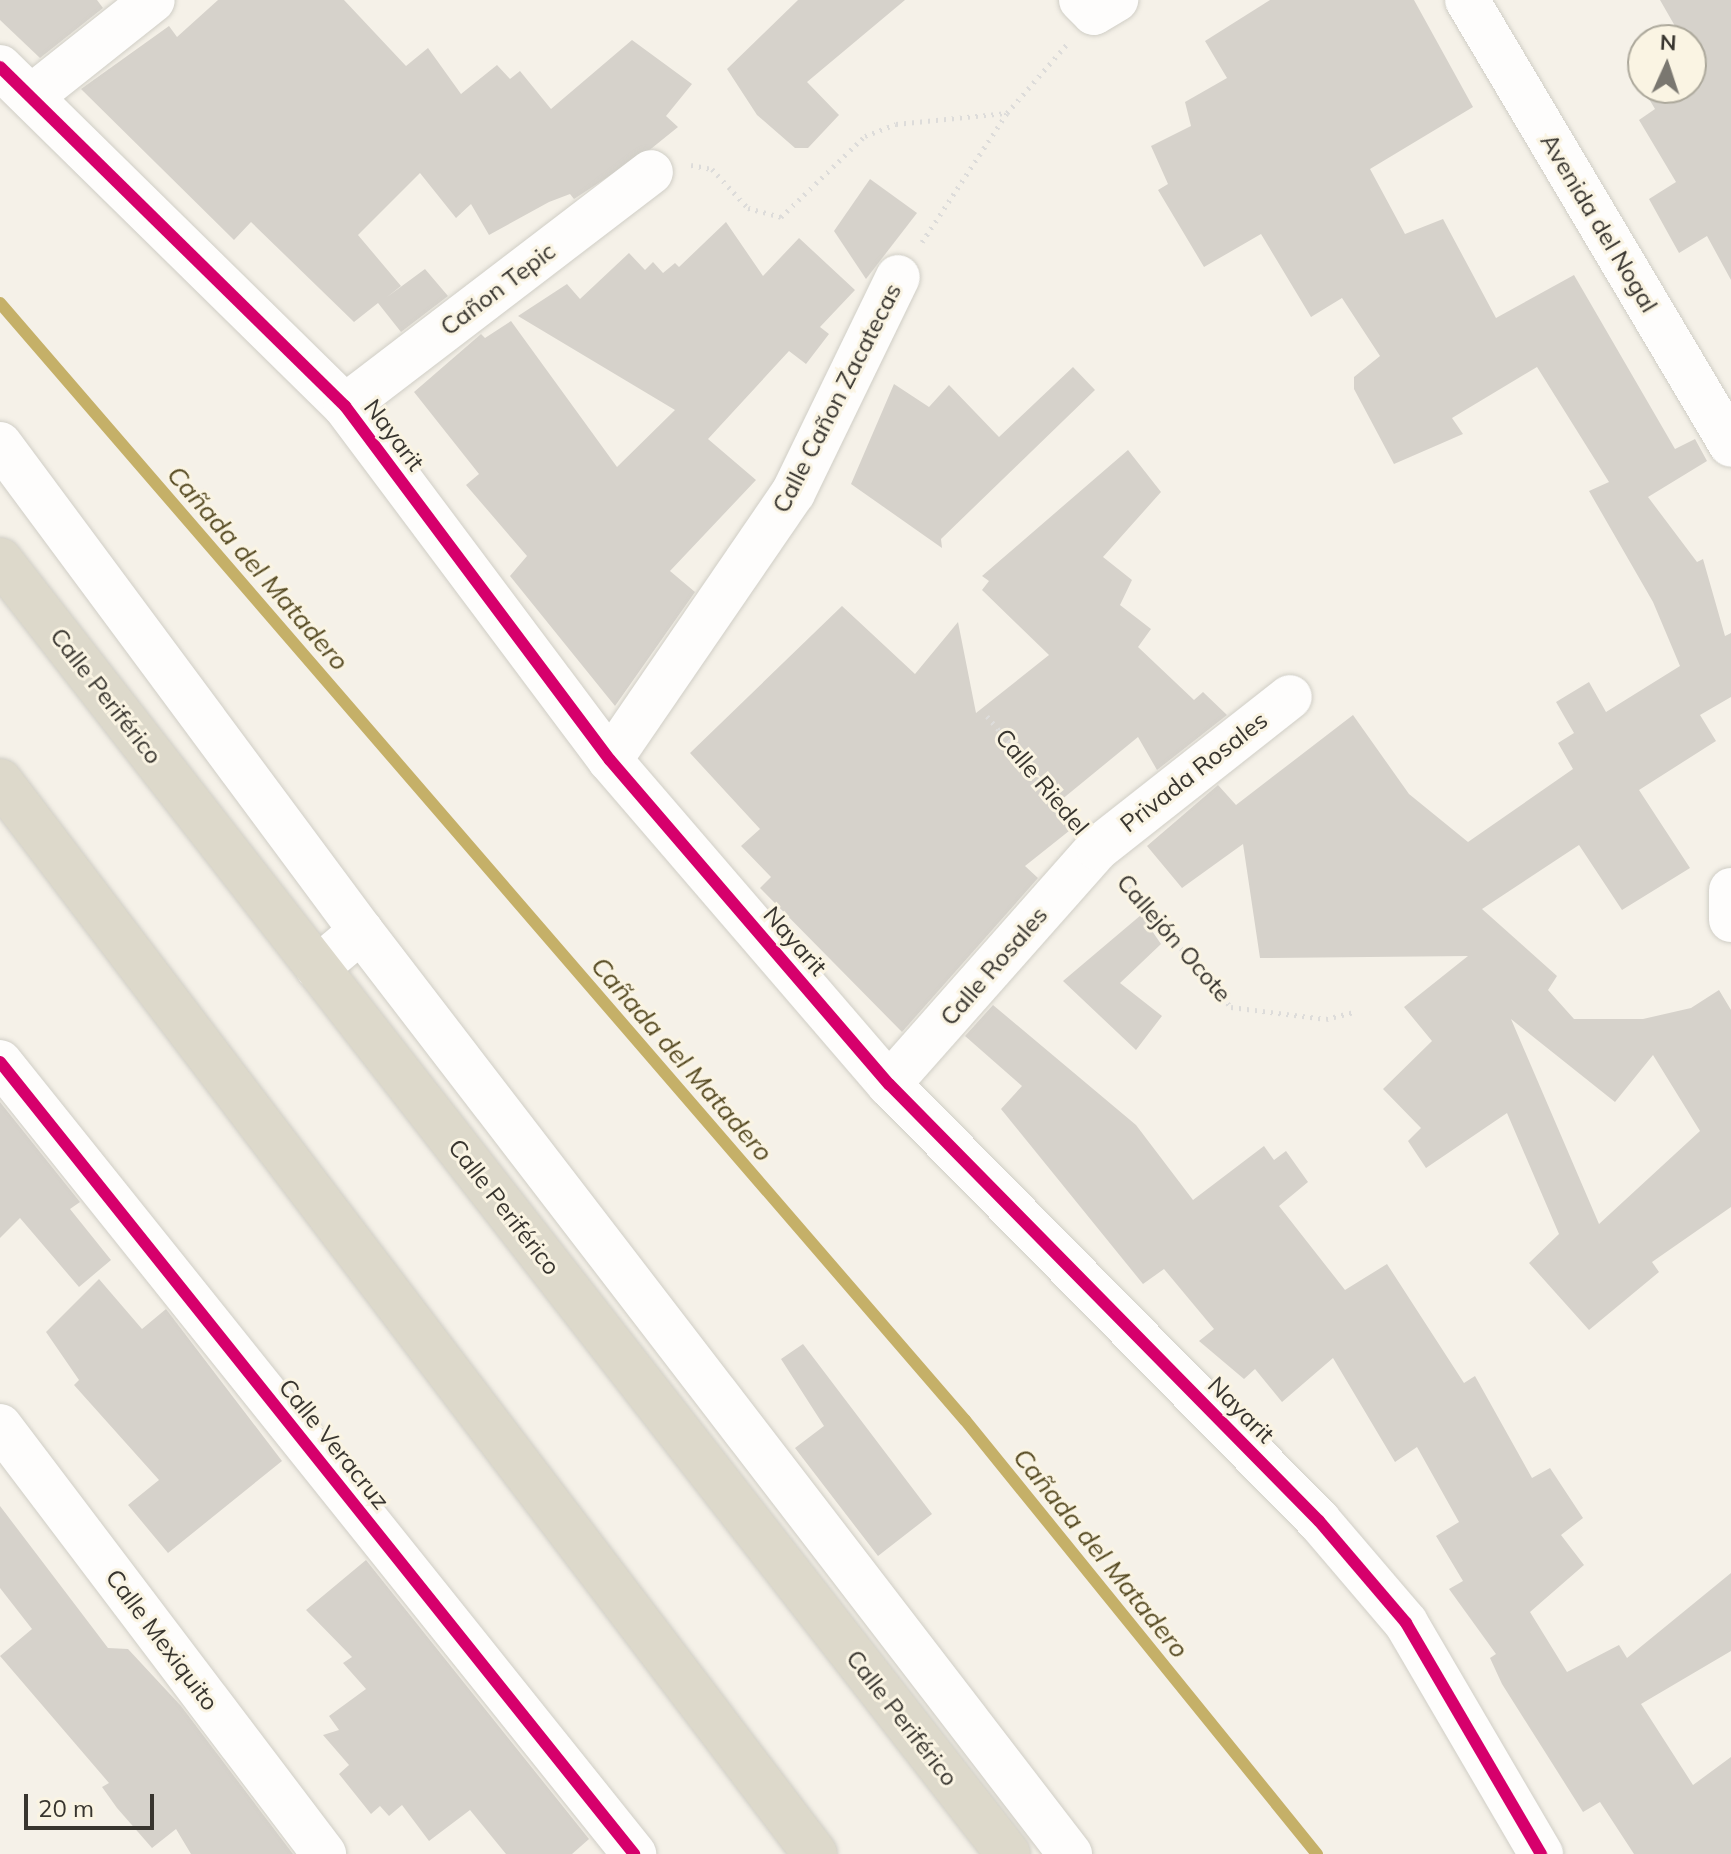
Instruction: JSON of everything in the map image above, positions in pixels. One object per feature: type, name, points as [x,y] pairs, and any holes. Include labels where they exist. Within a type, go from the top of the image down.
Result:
[{"type":"highway","name":"Calle Periférico","points":[[0,560],[1008,1854]]},
{"type":"highway","points":[[0,781],[815,1854]]},
{"type":"street","points":[[32,96],[153,0]]},
{"type":"street","name":"Avenida del Nogal","points":[[1467,0],[1731,445]]},
{"type":"street","name":"Nayarit","points":[[0,67],[345,406],[610,760],[889,1084],[1319,1521],[1406,1623],[1541,1854]]},
{"type":"street","name":"Cañon Tepic","points":[[345,406],[651,172]]},
{"type":"street","name":"Calle Cañon Zacatecas","points":[[610,760],[793,493],[898,277]]},
{"type":"street","points":[[0,444],[361,931],[1070,1854]]},
{"type":"street","name":"Privada Rosales","points":[[1098,848],[1290,697]]},
{"type":"street","name":"Calle Rosales","points":[[889,1084],[1098,848]]},
{"type":"street","points":[[317,968],[361,931]]},
{"type":"street","name":"Calle Veracruz","points":[[0,1062],[634,1854]]},
{"type":"street","name":"Calle Mexiquito","points":[[0,1426],[324,1854]]},
{"type":"path","points":[[651,172],[685,164],[712,169],[748,208],[781,217],[865,136],[896,124],[1007,113]]},
{"type":"building","points":[[0,0],[97,0],[103,8],[40,58],[0,20]]},
{"type":"building","points":[[218,0],[344,0],[406,66],[428,48],[461,94],[497,65],[510,79],[520,71],[551,109],[632,40],[692,84],[666,116],[678,127],[652,148],[574,199],[570,194],[549,202],[489,235],[471,204],[456,218],[420,173],[358,235],[401,286],[387,297],[425,269],[448,296],[401,332],[378,303],[354,322],[251,222],[234,240],[81,89],[169,26],[177,37]]},
{"type":"building","points":[[798,0],[905,0],[807,82],[839,115],[808,148],[795,148],[757,115],[727,69]]},
{"type":"building","points":[[1270,0],[1414,0],[1473,107],[1370,169],[1405,234],[1443,219],[1496,318],[1574,275],[1675,449],[1695,439],[1707,461],[1648,497],[1697,562],[1703,559],[1725,636],[1731,633],[1731,697],[1700,715],[1716,741],[1639,790],[1690,868],[1622,910],[1579,845],[1482,909],[1557,976],[1548,990],[1574,1019],[1643,1019],[1691,1008],[1719,990],[1731,1010],[1731,1207],[1652,1262],[1659,1272],[1589,1330],[1529,1263],[1559,1234],[1507,1113],[1426,1168],[1408,1141],[1421,1128],[1383,1089],[1432,1041],[1404,1007],[1468,956],[1260,958],[1243,844],[1182,888],[1147,846],[1218,785],[1236,805],[1353,715],[1409,794],[1468,842],[1573,769],[1558,743],[1574,733],[1556,702],[1589,682],[1606,712],[1680,666],[1653,602],[1589,491],[1609,482],[1537,367],[1452,418],[1463,434],[1394,464],[1354,389],[1354,377],[1380,356],[1342,298],[1311,317],[1261,234],[1204,267],[1158,190],[1168,184],[1151,146],[1191,126],[1185,102],[1227,78],[1205,41]],"holes":[[[1511,1019],[1615,1102],[1653,1055],[1700,1131],[1599,1224]]]},
{"type":"building","points":[[1660,0],[1731,0],[1731,280],[1707,236],[1679,253],[1649,199],[1676,182],[1639,120],[1655,109],[1652,104],[1707,104],[1707,24],[1674,24]]},
{"type":"building","points":[[870,179],[917,213],[866,279],[834,231]]},
{"type":"building","points":[[726,222],[763,276],[799,238],[855,290],[820,327],[829,334],[806,364],[789,351],[708,439],[756,480],[670,571],[695,592],[615,706],[510,576],[527,556],[466,485],[479,474],[414,392],[481,334],[485,338],[511,321],[617,467],[675,410],[518,316],[567,284],[580,299],[629,253],[645,270],[653,262],[663,273],[675,263],[679,267]]},
{"type":"building","points":[[1073,367],[1095,390],[941,539],[942,548],[851,484],[894,384],[929,407],[949,385],[999,437]]},
{"type":"building","points":[[1128,450],[1161,492],[1103,557],[1132,580],[1120,605],[1151,629],[1138,647],[1194,700],[1203,692],[1227,715],[1157,770],[1138,737],[1055,805],[1074,827],[1025,866],[1038,878],[902,1032],[760,888],[771,877],[741,846],[760,829],[690,753],[842,606],[915,674],[958,622],[976,713],[1049,655],[982,590],[989,581],[982,576]]},
{"type":"building","points":[[1141,915],[1161,944],[1120,983],[1162,1016],[1136,1050],[1063,981]]},
{"type":"building","points":[[993,1005],[1136,1125],[1193,1200],[1264,1146],[1274,1160],[1286,1151],[1308,1182],[1279,1206],[1345,1290],[1387,1264],[1464,1383],[1475,1376],[1532,1478],[1550,1468],[1583,1518],[1561,1535],[1584,1565],[1530,1612],[1567,1672],[1619,1645],[1627,1658],[1731,1573],[1731,1651],[1641,1704],[1693,1785],[1731,1757],[1731,1854],[1634,1854],[1600,1802],[1583,1812],[1502,1684],[1490,1658],[1496,1654],[1449,1589],[1463,1581],[1436,1536],[1459,1522],[1417,1447],[1395,1462],[1333,1358],[1282,1402],[1255,1369],[1244,1379],[1199,1341],[1214,1329],[1164,1269],[1143,1284],[1001,1109],[1022,1086],[965,1036]]},
{"type":"building","points":[[0,1102],[80,1202],[70,1209],[111,1260],[79,1287],[20,1218],[0,1238]]},
{"type":"building","points":[[99,1279],[142,1329],[166,1309],[282,1461],[168,1553],[128,1505],[159,1480],[74,1385],[79,1380],[46,1332]]},
{"type":"building","points":[[803,1344],[932,1514],[878,1556],[795,1448],[824,1426],[781,1359]]},
{"type":"building","points":[[0,1506],[108,1648],[128,1649],[181,1706],[293,1854],[191,1854],[176,1829],[152,1848],[117,1808],[102,1787],[109,1783],[0,1656],[32,1629],[0,1588]]},
{"type":"building","points":[[366,1560],[589,1839],[572,1854],[506,1854],[470,1810],[429,1841],[402,1805],[389,1816],[380,1806],[371,1814],[339,1774],[349,1765],[323,1735],[339,1730],[329,1716],[366,1689],[343,1663],[352,1657],[306,1610]]},
{"type":"waterway","name":"Cañada del Matadero","points":[[0,303],[965,1420],[1317,1854]]},
{"type":"cycle path","points":[[0,67],[345,406],[610,760],[889,1084],[1319,1521],[1406,1623],[1541,1854]]},
{"type":"cycle path","points":[[0,1062],[634,1854]]}]
